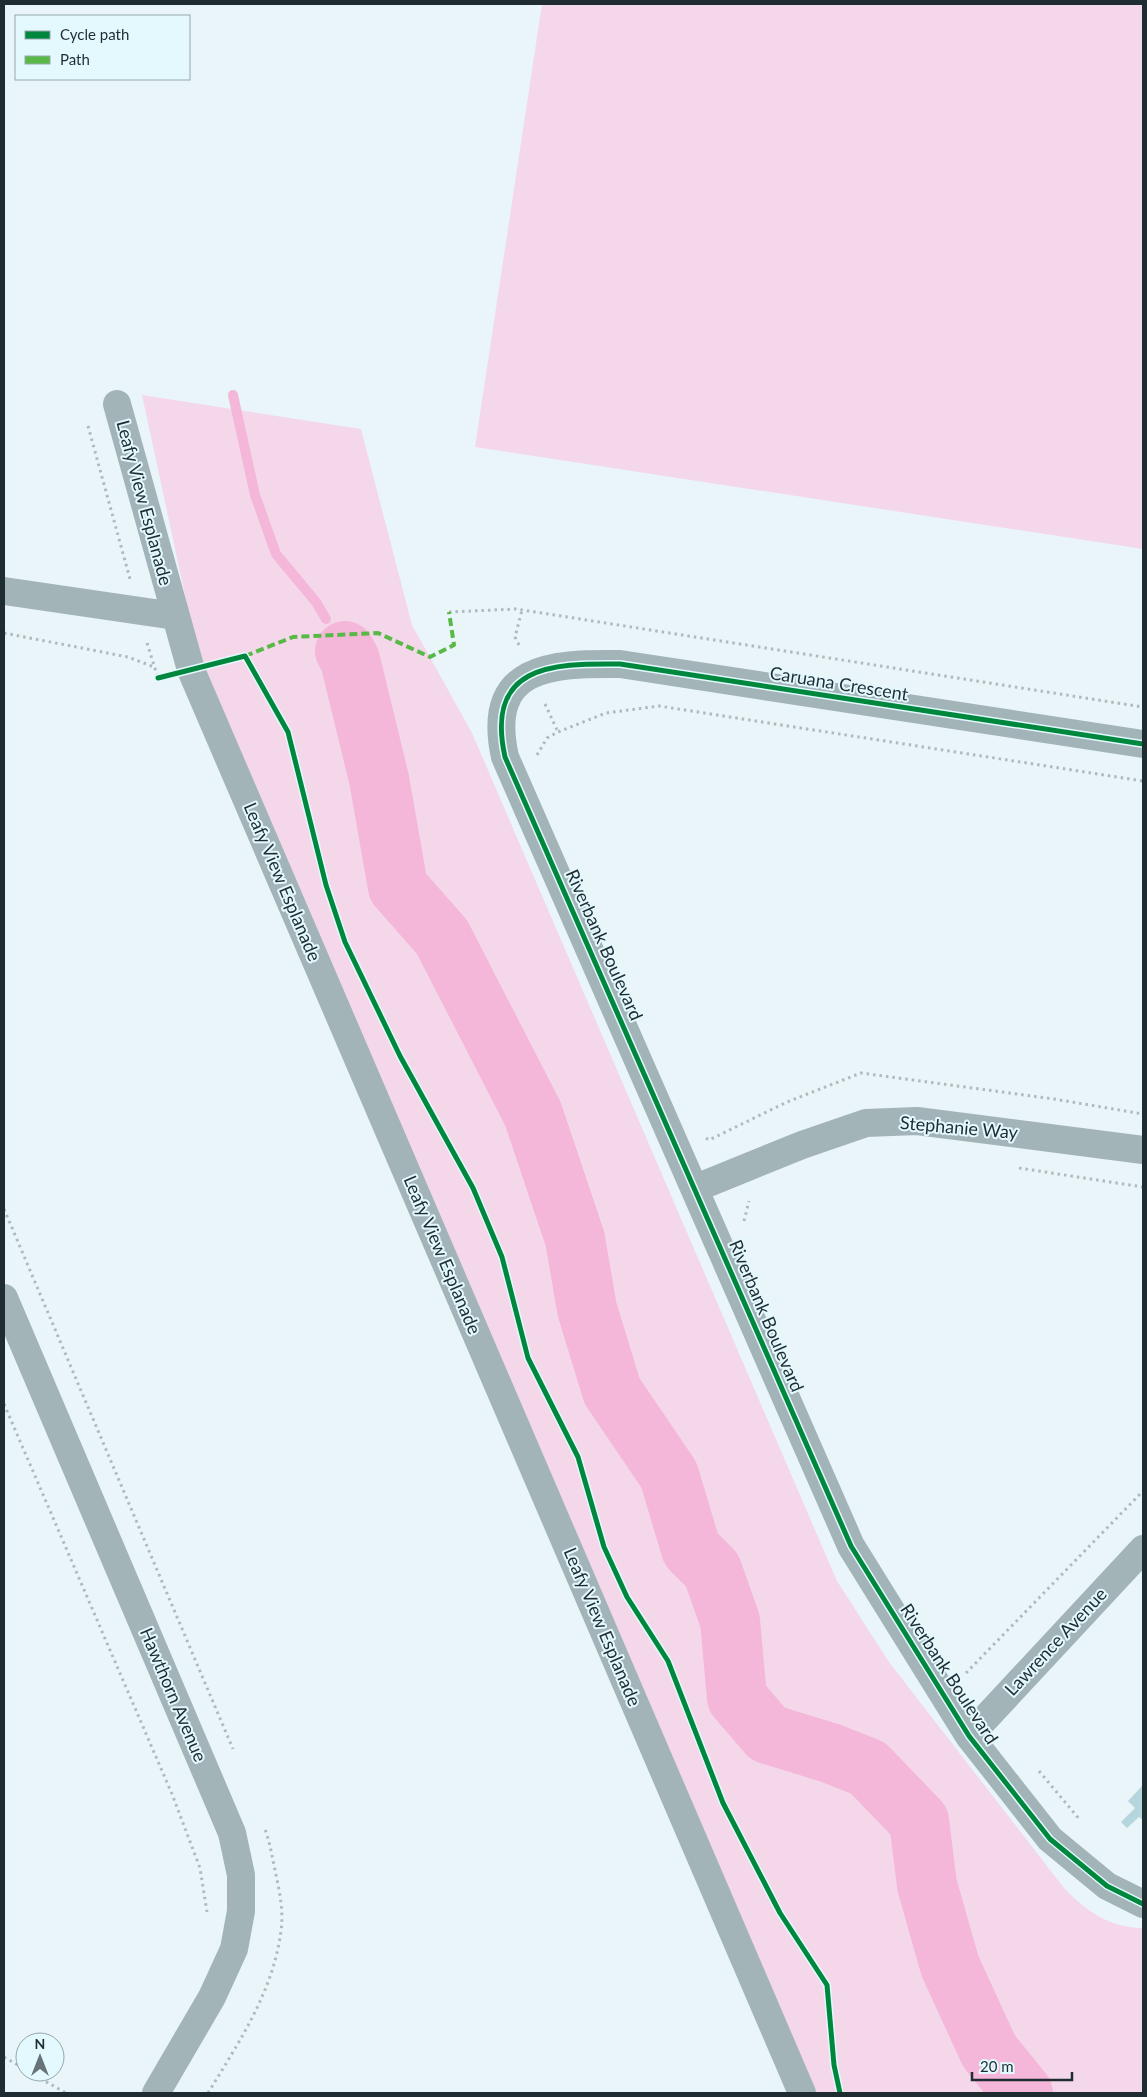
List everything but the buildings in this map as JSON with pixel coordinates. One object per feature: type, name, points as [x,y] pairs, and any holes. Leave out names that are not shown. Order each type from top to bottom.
[{"type":"street","name":"Leafy View Esplanade","points":[[117,404],[191,670],[802,2093]]},
{"type":"street","points":[[4,591],[175,616]]},
{"type":"street","name":"Caruana Crescent","points":[[532,673],[553,666],[570,664],[620,664],[1143,744]]},
{"type":"street","name":"Riverbank Boulevard","points":[[532,673],[518,683],[505,703],[500,719],[505,757],[696,1188],[851,1546],[969,1736],[1050,1839],[1107,1886],[1143,1904]]},
{"type":"street","name":"Stephanie Way","points":[[696,1188],[802,1145],[866,1124],[917,1121],[1143,1150]]},
{"type":"street","name":"Hawthorn Avenue","points":[[4,1298],[232,1833],[242,1875],[242,1911],[234,1949],[212,1997],[156,2093]]},
{"type":"street","name":"Lawrence Avenue","points":[[969,1736],[1143,1549]]},
{"type":"path","points":[[449,612],[516,609],[1143,707]]},
{"type":"path","points":[[4,633],[128,657],[154,667]]},
{"type":"path","points":[[158,678],[191,670]]},
{"type":"path","points":[[534,762],[547,738],[558,732],[606,713],[659,706],[1143,781]]},
{"type":"path","points":[[701,1136],[709,1140],[787,1102],[861,1073],[1054,1099],[1143,1114]]},
{"type":"path","points":[[1016,1168],[1143,1187]]},
{"type":"path","points":[[744,1224],[747,1202],[756,1198]]},
{"type":"path","points":[[4,1404],[172,1794],[200,1868],[207,1913]]},
{"type":"path","points":[[962,1672],[968,1673],[1143,1491]]},
{"type":"path","points":[[1034,1765],[1083,1825]]},
{"type":"path","points":[[4,2057],[15,2063]]},
{"type":"path","points":[[47,2082],[66,2093]]},
{"type":"shaded area","points":[[542,4],[1143,4],[1143,549],[475,447]]},
{"type":"shaded area","points":[[142,395],[361,429],[412,625],[472,733],[837,1581],[889,1662],[1064,1888],[1099,1917],[1120,1925],[1143,1928],[1143,2093],[811,2093],[197,651]]},
{"type":"waterway","points":[[233,395],[255,495],[276,554],[316,602],[326,619]]},
{"type":"waterway","points":[[345,651],[350,660],[379,779],[398,887],[442,937],[533,1114],[575,1239],[587,1309],[612,1391],[669,1475],[691,1549],[712,1570],[730,1621],[737,1698],[768,1734],[830,1753],[868,1768],[919,1821],[927,1885],[950,1966],[989,2051],[1023,2093]]},
{"type":"marked path","points":[[245,656],[293,637],[378,633],[430,657],[454,645],[449,612]]},
{"type":"cycle path","points":[[158,678],[245,656],[288,732],[326,885],[345,942],[400,1056],[473,1188],[502,1257],[528,1358],[578,1457],[604,1547],[627,1597],[668,1661],[723,1803],[780,1913],[827,1985],[834,2065],[840,2093]]},
{"type":"cycle path","points":[[1143,744],[620,664],[570,665],[548,669],[529,676],[514,687],[505,704],[501,727],[505,757],[851,1546],[969,1736],[1050,1839],[1107,1886],[1143,1904]]}]
